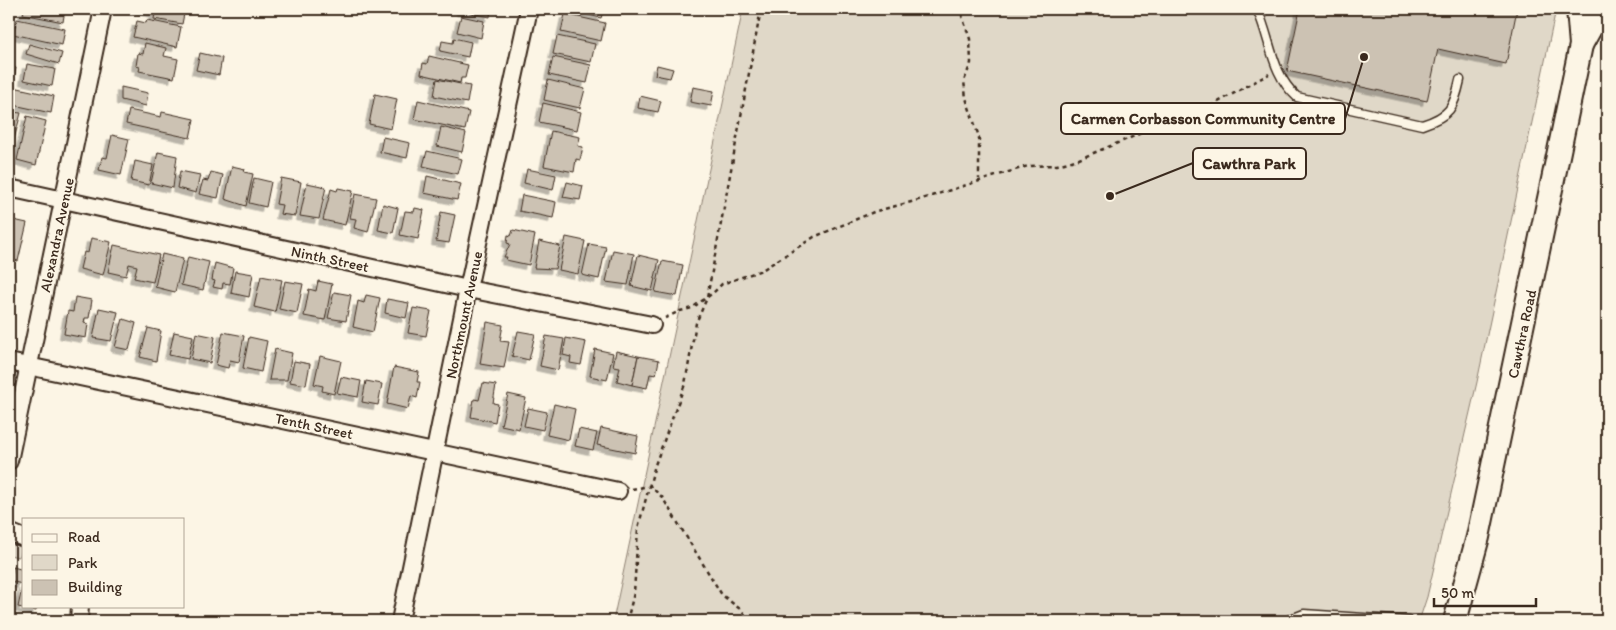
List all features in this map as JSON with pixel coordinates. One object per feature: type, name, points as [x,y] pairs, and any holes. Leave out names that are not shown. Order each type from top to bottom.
[{"type":"main road","name":"Cawthra Road","points":[[1456,621],[1478,537],[1581,45],[1578,9]]},
{"type":"main road","name":"Cawthra Road","points":[[1581,45],[1601,9]]},
{"type":"street","name":"Alexandra Avenue","points":[[9,461],[103,9]]},
{"type":"street","name":"Northmount Avenue","points":[[400,621],[468,289],[529,9]]},
{"type":"street","name":"Ninth Street","points":[[9,188],[468,289],[652,325]]},
{"type":"street","name":"Tenth Street","points":[[9,362],[618,491]]},
{"type":"street","points":[[9,532],[22,537]]},
{"type":"street","points":[[80,608],[80,621]]},
{"type":"lane","points":[[1257,9],[1277,69],[1288,89],[1297,97],[1422,125],[1447,114],[1456,102],[1460,80]]},
{"type":"lane","points":[[1286,621],[1304,614],[1408,621]]},
{"type":"path","points":[[627,621],[634,593],[638,528],[655,465],[685,384],[696,323],[707,298],[761,9]]},
{"type":"path","points":[[969,9],[962,16],[970,39],[970,63],[964,81],[966,98],[979,137],[979,180]]},
{"type":"path","points":[[652,325],[680,311],[692,308],[707,298],[722,284],[762,270],[814,237],[876,210],[915,201],[1028,166],[1057,164],[1079,159],[1137,135],[1177,114],[1209,107],[1277,69]]},
{"type":"path","points":[[618,491],[650,486]]},
{"type":"path","points":[[650,486],[662,497],[722,595],[740,609],[751,621]]},
{"type":"green space","points":[[743,9],[1556,9],[1477,382],[1427,597],[1419,621],[613,621]]},
{"type":"green space","points":[[9,544],[22,547],[19,557],[9,555]]},
{"type":"building","points":[[24,9],[65,9],[63,22],[23,14]]},
{"type":"building","points":[[140,9],[185,9],[182,24],[154,19],[155,13]]},
{"type":"building","points":[[461,9],[491,9],[490,17],[461,11]]},
{"type":"building","points":[[563,9],[604,9],[601,18]]},
{"type":"building","points":[[1300,9],[1517,9],[1506,64],[1438,49],[1427,101],[1287,71]]},
{"type":"building","points":[[565,14],[605,23],[601,41],[561,32]]},
{"type":"building","points":[[461,16],[484,21],[481,38],[457,32]]},
{"type":"building","points":[[17,19],[65,29],[62,45],[13,34]]},
{"type":"building","points":[[147,20],[181,27],[177,47],[133,37],[137,21],[146,23]]},
{"type":"building","points":[[557,36],[595,44],[591,62],[553,54]]},
{"type":"building","points":[[454,38],[471,42],[468,57],[440,51],[442,41],[453,43]]},
{"type":"building","points":[[145,43],[166,48],[164,56],[178,59],[174,78],[139,71],[140,67],[136,66],[138,53],[143,54]]},
{"type":"building","points":[[29,44],[62,53],[59,64],[26,54]]},
{"type":"building","points":[[200,53],[222,58],[219,75],[196,70]]},
{"type":"building","points":[[429,56],[468,65],[465,78],[461,78],[460,83],[421,74],[423,63],[427,64]]},
{"type":"building","points":[[553,57],[591,65],[587,83],[549,75]]},
{"type":"building","points":[[27,64],[55,69],[52,86],[24,80]]},
{"type":"building","points":[[657,65],[673,69],[670,78],[655,75]]},
{"type":"building","points":[[9,66],[16,68],[13,82],[9,81]]},
{"type":"building","points":[[437,79],[470,86],[467,103],[434,96]]},
{"type":"building","points":[[548,80],[585,89],[580,108],[544,100]]},
{"type":"building","points":[[9,86],[54,96],[51,113],[9,104]]},
{"type":"building","points":[[121,87],[148,93],[146,106],[121,100]]},
{"type":"building","points":[[693,87],[714,91],[711,106],[690,102]]},
{"type":"building","points":[[375,94],[397,99],[391,129],[369,124]]},
{"type":"building","points":[[640,96],[661,101],[658,112],[638,108]]},
{"type":"building","points":[[418,100],[469,112],[465,130],[414,119]]},
{"type":"building","points":[[543,103],[581,112],[577,130],[539,122]]},
{"type":"building","points":[[129,110],[161,117],[162,112],[194,119],[190,138],[126,124]]},
{"type":"building","points":[[13,112],[21,113],[9,158],[9,130]]},
{"type":"building","points":[[27,116],[46,121],[36,165],[17,160]]},
{"type":"building","points":[[441,127],[466,133],[462,152],[437,146]]},
{"type":"building","points":[[551,131],[580,137],[578,146],[583,147],[580,160],[576,159],[574,172],[544,166]]},
{"type":"building","points":[[112,135],[129,139],[121,175],[99,170],[102,157],[107,158]]},
{"type":"building","points":[[383,137],[410,143],[407,158],[380,152]]},
{"type":"building","points":[[427,151],[462,159],[458,174],[423,166]]},
{"type":"building","points":[[158,152],[177,156],[173,188],[151,183]]},
{"type":"building","points":[[135,161],[153,165],[149,185],[131,181]]},
{"type":"building","points":[[232,166],[245,169],[244,172],[253,174],[246,206],[225,199]]},
{"type":"building","points":[[527,169],[556,175],[553,190],[524,183]]},
{"type":"building","points":[[180,171],[200,175],[196,193],[177,188]]},
{"type":"building","points":[[211,172],[223,175],[218,198],[199,194],[203,180],[208,181]]},
{"type":"building","points":[[427,176],[461,184],[457,200],[424,193]]},
{"type":"building","points":[[254,178],[271,182],[266,207],[249,203]]},
{"type":"building","points":[[281,178],[301,182],[295,216],[280,214],[282,205],[276,204]]},
{"type":"building","points":[[567,182],[583,186],[580,200],[563,197]]},
{"type":"building","points":[[307,183],[326,187],[319,219],[300,216]]},
{"type":"building","points":[[338,188],[353,191],[345,225],[323,220],[331,189],[337,191]]},
{"type":"building","points":[[355,194],[376,198],[368,232],[354,228],[356,219],[350,218]]},
{"type":"building","points":[[522,195],[556,202],[553,218],[519,211]]},
{"type":"building","points":[[383,204],[398,208],[393,233],[378,230]]},
{"type":"building","points":[[415,208],[424,210],[418,239],[400,235],[405,211],[414,212]]},
{"type":"building","points":[[441,212],[455,215],[449,243],[436,241]]},
{"type":"building","points":[[9,219],[27,223],[18,261],[9,259]]},
{"type":"building","points":[[513,230],[535,235],[529,265],[506,260],[507,257],[504,257],[510,244],[507,243],[508,235],[511,236]]},
{"type":"building","points":[[566,237],[585,241],[578,274],[559,270]]},
{"type":"building","points":[[91,238],[111,242],[103,275],[80,269],[84,252],[88,253]]},
{"type":"building","points":[[539,241],[560,246],[555,269],[534,268]]},
{"type":"building","points":[[589,244],[606,247],[599,279],[582,275]]},
{"type":"building","points":[[114,245],[159,255],[153,282],[134,278],[137,266],[129,264],[126,276],[108,272]]},
{"type":"building","points":[[613,250],[634,254],[628,285],[606,282]]},
{"type":"building","points":[[162,254],[183,259],[175,292],[155,287]]},
{"type":"building","points":[[638,255],[659,260],[652,291],[631,286]]},
{"type":"building","points":[[188,257],[209,262],[203,290],[181,285]]},
{"type":"building","points":[[662,261],[683,265],[677,296],[655,292]]},
{"type":"building","points":[[215,263],[233,268],[230,284],[223,283],[222,289],[213,287],[215,281],[212,280]]},
{"type":"building","points":[[235,271],[253,274],[249,297],[231,293]]},
{"type":"building","points":[[261,276],[282,280],[275,312],[254,307]]},
{"type":"building","points":[[285,281],[303,284],[297,313],[279,309]]},
{"type":"building","points":[[318,281],[332,284],[325,320],[304,316],[309,289],[316,291]]},
{"type":"building","points":[[334,292],[351,295],[346,321],[328,318]]},
{"type":"building","points":[[366,295],[380,298],[373,332],[353,327],[358,301],[364,303]]},
{"type":"building","points":[[75,297],[92,300],[89,318],[85,318],[84,323],[88,324],[86,338],[64,334],[68,311],[73,312]]},
{"type":"building","points":[[387,299],[409,303],[406,318],[385,313]]},
{"type":"building","points":[[99,308],[118,312],[111,341],[93,338]]},
{"type":"building","points":[[413,308],[431,311],[426,336],[408,333]]},
{"type":"building","points":[[123,319],[136,323],[129,350],[115,347]]},
{"type":"building","points":[[487,322],[503,325],[500,341],[509,342],[504,368],[480,364]]},
{"type":"building","points":[[148,328],[161,331],[156,361],[140,357]]},
{"type":"building","points":[[518,331],[535,334],[529,360],[512,356]]},
{"type":"building","points":[[174,332],[193,336],[188,359],[169,355]]},
{"type":"building","points":[[223,332],[244,336],[239,362],[230,360],[228,368],[216,365]]},
{"type":"building","points":[[196,333],[215,337],[210,363],[191,359]]},
{"type":"building","points":[[546,336],[564,339],[558,370],[540,366]]},
{"type":"building","points":[[249,337],[267,341],[261,372],[243,368]]},
{"type":"building","points":[[566,338],[586,342],[581,365],[570,363],[571,357],[563,355]]},
{"type":"building","points":[[275,349],[292,353],[287,380],[269,380]]},
{"type":"building","points":[[595,349],[613,353],[607,380],[590,376]]},
{"type":"building","points":[[616,351],[638,356],[632,385],[617,381],[620,367],[613,366]]},
{"type":"building","points":[[320,356],[341,361],[334,394],[322,391],[323,386],[314,384]]},
{"type":"building","points":[[638,356],[659,360],[656,375],[650,374],[647,388],[632,385]]},
{"type":"building","points":[[294,361],[310,364],[306,385],[290,382]]},
{"type":"building","points":[[394,367],[419,372],[417,382],[420,382],[417,398],[411,396],[408,409],[387,404]]},
{"type":"building","points":[[341,377],[361,381],[358,397],[337,393]]},
{"type":"building","points":[[366,381],[382,384],[378,405],[362,402]]},
{"type":"building","points":[[483,383],[496,385],[493,403],[498,404],[495,422],[471,417],[474,399],[479,400]]},
{"type":"building","points":[[508,394],[526,398],[519,429],[501,425]]},
{"type":"building","points":[[554,404],[575,409],[569,440],[547,435]]},
{"type":"building","points":[[528,408],[547,412],[543,430],[524,426]]},
{"type":"building","points":[[601,428],[638,436],[635,453],[597,445]]},
{"type":"building","points":[[579,429],[597,433],[593,450],[575,446]]},
{"type":"building","points":[[13,567],[22,569],[22,584],[10,581]]},
{"type":"building","points":[[22,589],[22,608],[18,607]]},
{"type":"building","points":[[22,608],[37,608],[36,611]]},
{"type":"place","name":"Carmen Corbasson Community Centre","points":[[1364,57]]},
{"type":"place","name":"Cawthra Park","points":[[1110,196]]}]
